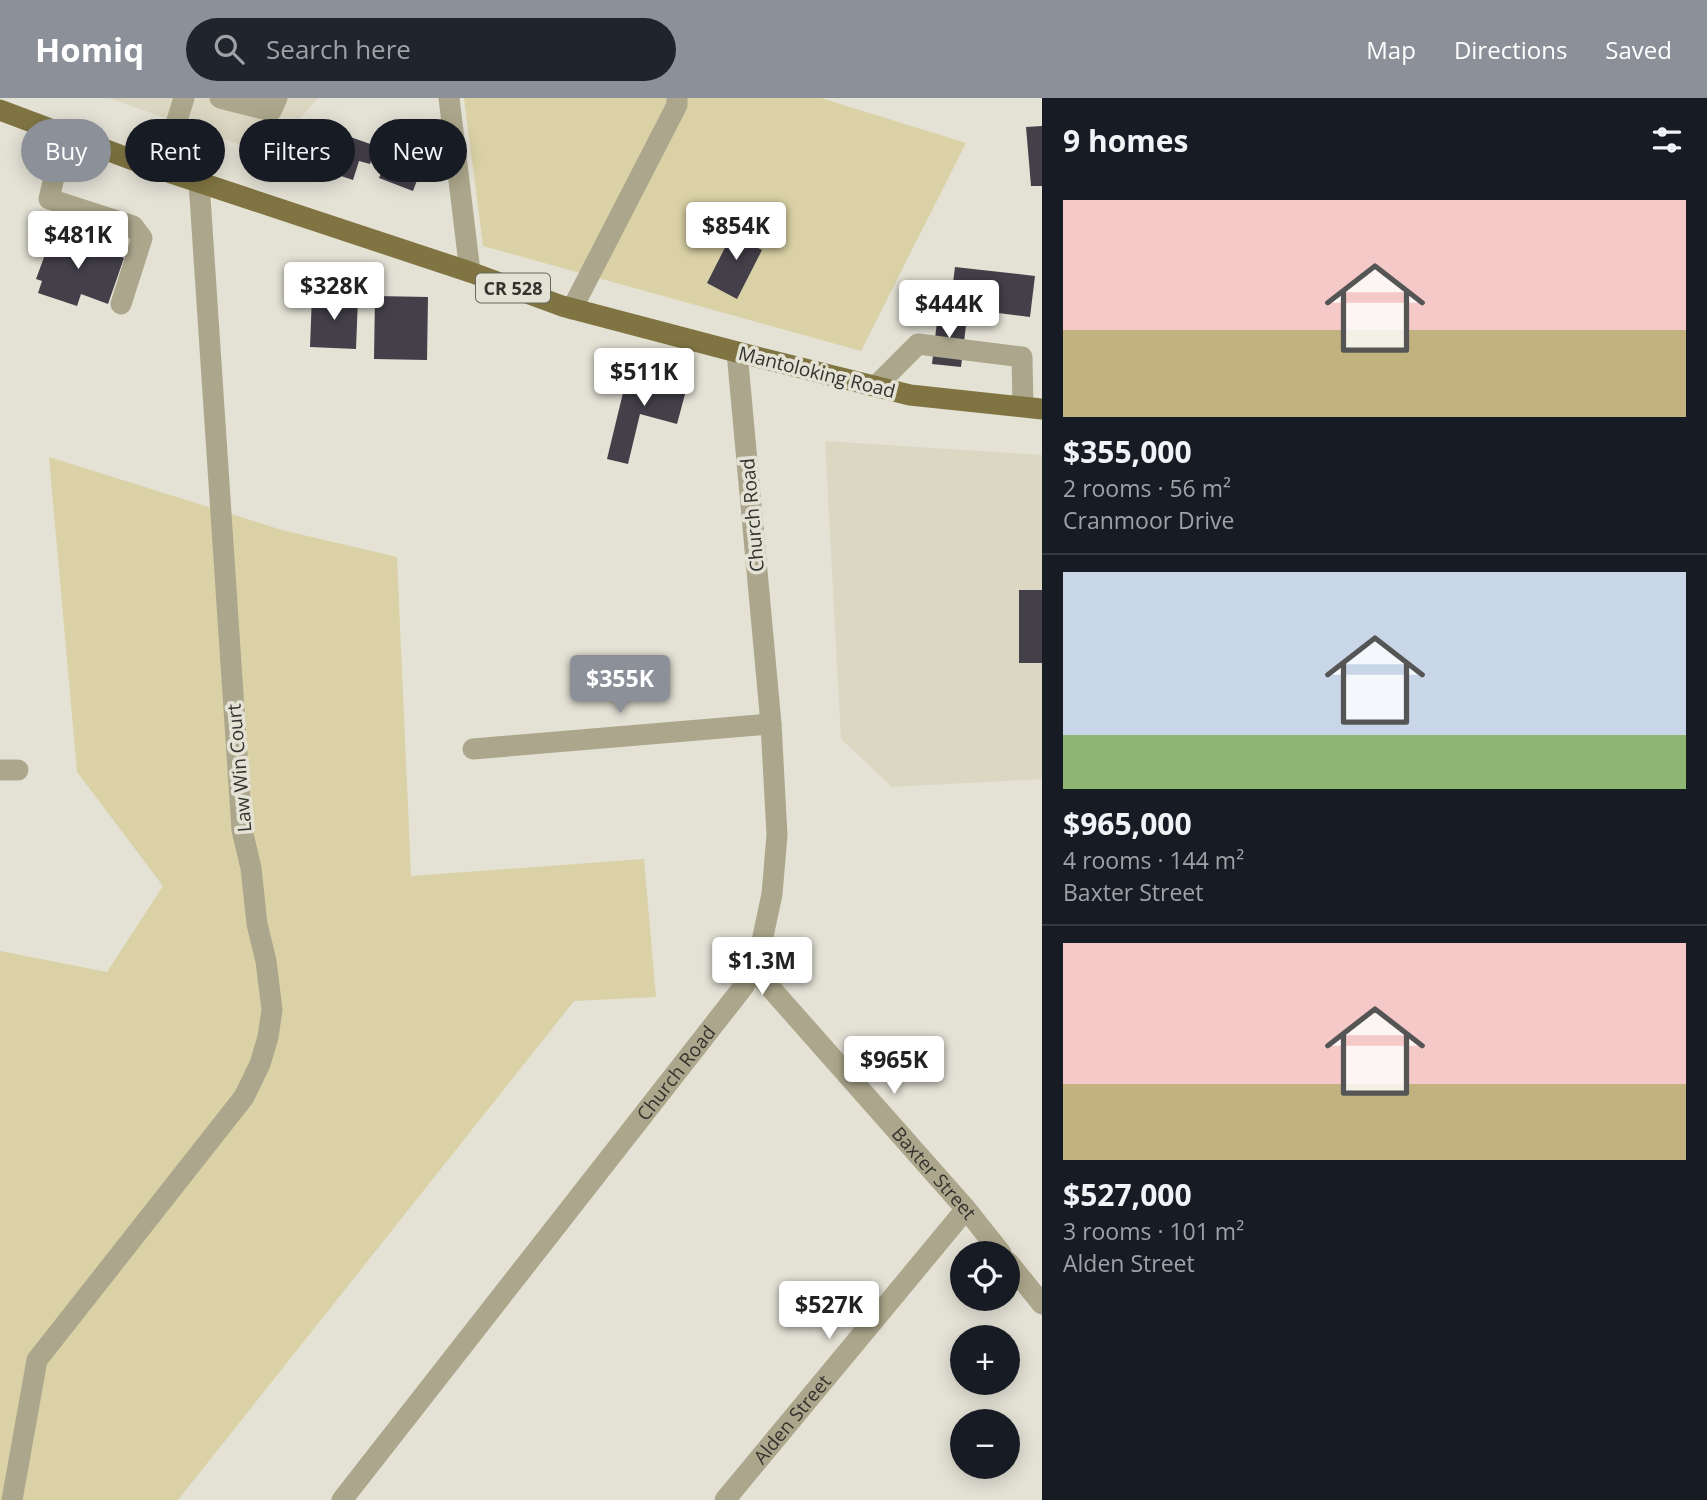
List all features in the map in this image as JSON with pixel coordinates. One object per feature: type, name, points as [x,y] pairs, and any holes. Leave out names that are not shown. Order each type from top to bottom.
[{"type":"main road","name":"Mantoloking Road","points":[[0,110],[24,119]]},
{"type":"main road","name":"Mantoloking Road","points":[[199,182],[470,272],[572,309],[910,395],[1032,407]]},
{"type":"street","points":[[177,119],[184,98]]},
{"type":"street","points":[[220,98],[271,111],[277,98]]},
{"type":"street","points":[[449,98],[470,272]]},
{"type":"street","points":[[572,309],[677,105],[677,98]]},
{"type":"street","points":[[54,182],[50,199],[133,226],[142,238],[121,304]]},
{"type":"street","name":"Law Win Court","points":[[12,1500],[37,1360],[244,1097],[260,1064],[272,1010],[266,961],[257,924],[251,868],[242,830],[199,182]]},
{"type":"street","points":[[876,386],[918,344],[1032,357],[1032,407]]},
{"type":"street","name":"Church Road","points":[[342,1500],[744,986],[761,946],[773,882],[777,835],[771,724],[737,352]]},
{"type":"street","points":[[473,749],[771,724]]},
{"type":"street","name":"Baxter Street","points":[[752,967],[991,1241]]},
{"type":"street","name":"Alden Street","points":[[725,1500],[966,1209]]},
{"type":"street","points":[[1020,1277],[1042,1304]]},
{"type":"shaded area","points":[[109,98],[318,98],[300,119],[239,119],[239,144],[225,139],[225,119],[168,119]]},
{"type":"shaded area","points":[[464,98],[821,98],[966,143],[861,351],[483,246]]},
{"type":"shaded area","points":[[825,441],[1042,455],[1042,779],[892,787],[841,739]]},
{"type":"shaded area","points":[[49,457],[282,530],[397,557],[411,876],[644,859],[656,997],[574,1001],[178,1500],[0,1500],[0,951],[107,972],[163,886],[77,772]]},
{"type":"building","points":[[1042,126],[1042,186],[1031,186],[1026,127]]},
{"type":"building","points":[[355,139],[369,144],[369,164],[359,161],[355,174]]},
{"type":"building","points":[[389,182],[416,182],[413,191]]},
{"type":"building","points":[[737,224],[760,235],[754,246],[762,250],[737,299],[707,283]]},
{"type":"building","points":[[53,233],[124,258],[108,304],[81,294],[77,306],[38,293],[42,281],[36,279]]},
{"type":"building","points":[[955,267],[1035,276],[1030,317],[950,307]]},
{"type":"building","points":[[312,295],[358,297],[356,349],[310,347]]},
{"type":"building","points":[[375,296],[428,297],[427,360],[374,359]]},
{"type":"building","points":[[938,313],[967,317],[961,367],[932,364]]},
{"type":"building","points":[[629,368],[688,383],[677,424],[640,414],[628,464],[607,459]]},
{"type":"building","points":[[1019,590],[1042,590],[1042,663],[1019,663]]}]
